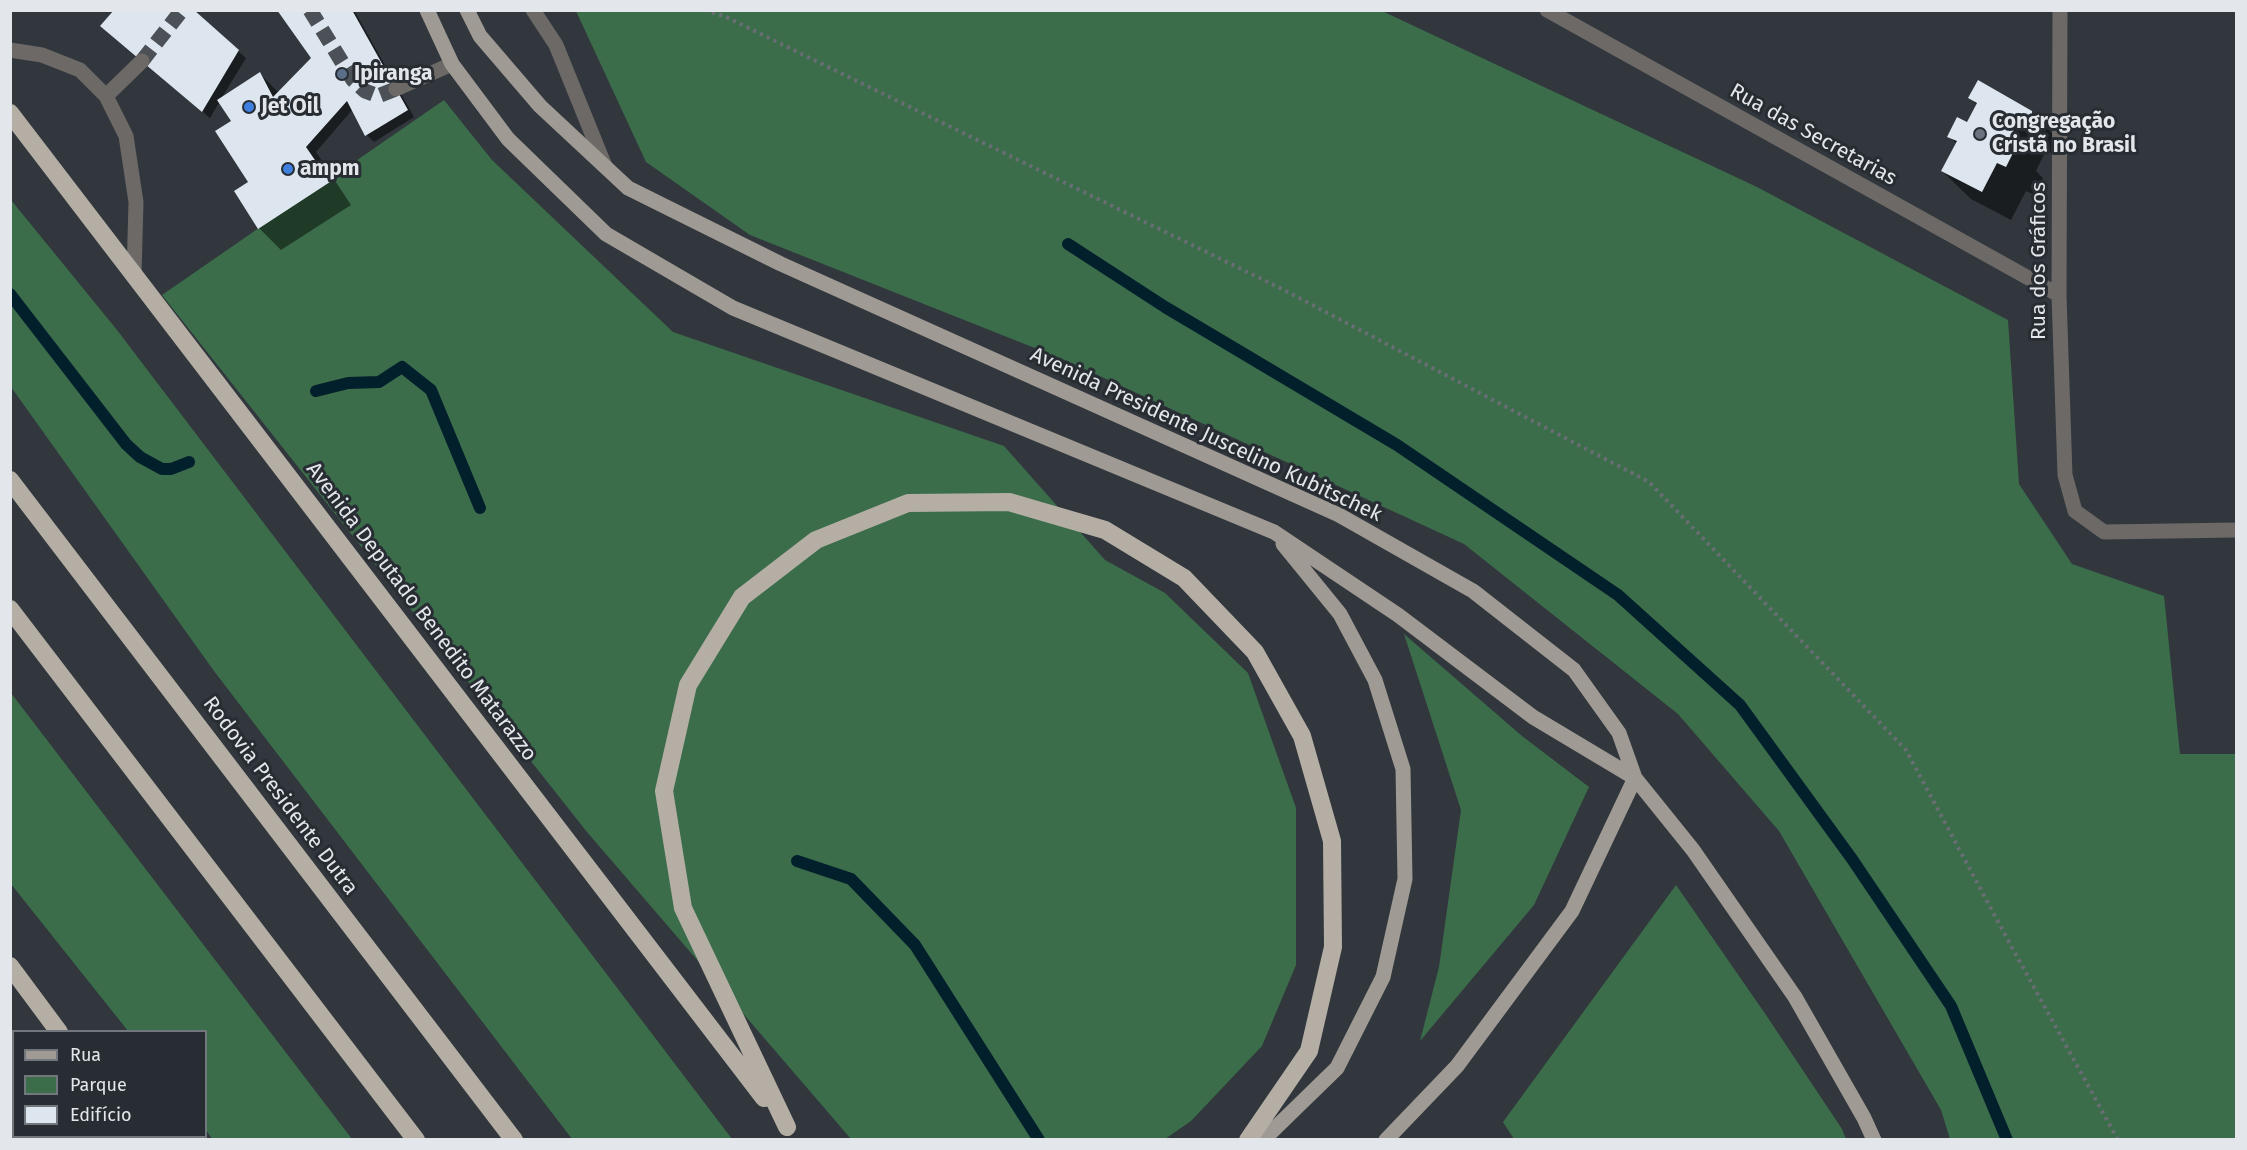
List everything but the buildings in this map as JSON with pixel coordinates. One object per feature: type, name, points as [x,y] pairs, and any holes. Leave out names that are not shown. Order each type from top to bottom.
[{"type":"highway","name":"Avenida Deputado Benedito Matarazzo","points":[[10,113],[791,1133]]},
{"type":"highway","name":"Rodovia Presidente Dutra","points":[[10,480],[514,1140]]},
{"type":"highway","points":[[791,1133],[683,908],[664,791],[688,686],[742,597],[816,540],[908,503],[1009,502],[1106,531],[1184,578],[1255,652],[1302,736],[1332,841],[1333,947],[1309,1051],[1248,1140]]},
{"type":"highway","points":[[10,609],[416,1140]]},
{"type":"highway","points":[[10,966],[57,1030]]},
{"type":"main road","points":[[427,10],[452,64],[508,139],[606,234],[733,308],[1274,532],[1398,615],[1533,717],[1635,778],[1693,849],[1795,997],[1864,1118],[1874,1140]]},
{"type":"main road","name":"Avenida Presidente Juscelino Kubitschek","points":[[467,10],[480,36],[540,106],[628,188],[751,249],[1340,515],[1473,591],[1574,670],[1593,693],[1619,733],[1635,778]]},
{"type":"main road","points":[[1263,1140],[1337,1068],[1383,978],[1405,879],[1403,769],[1375,680],[1340,614],[1274,532]]},
{"type":"main road","points":[[1386,1140],[1457,1066],[1572,911],[1635,778]]},
{"type":"street","points":[[533,10],[556,45],[605,166]]},
{"type":"street","name":"Rua das Secretarias","points":[[1547,10],[2059,295]]},
{"type":"street","name":"Rua dos Gráficos","points":[[2060,10],[2059,295],[2065,475],[2075,511],[2104,532],[2236,530]]},
{"type":"street","points":[[10,50],[42,55],[80,70],[106,96],[126,136],[136,202],[134,275]]},
{"type":"street","points":[[106,96],[142,61]]},
{"type":"street","points":[[396,89],[452,64]]},
{"type":"path","points":[[705,10],[726,17],[1282,289],[1649,482],[1906,750],[2118,1140]]},
{"type":"green space","points":[[576,11],[1382,11],[1757,187],[2008,320],[2019,484],[2072,564],[2164,596],[2180,754],[2236,754],[2236,1139],[1950,1139],[1941,1110],[1779,831],[1678,714],[1464,544],[1065,360],[750,235],[646,162]]},
{"type":"green space","points":[[444,100],[492,160],[673,332],[1004,446],[1105,560],[1165,593],[1248,673],[1296,808],[1296,965],[1262,1046],[1191,1121],[1165,1139],[851,1139],[587,832],[162,295]]},
{"type":"green space","points":[[11,200],[117,330],[732,1139],[572,1139],[214,671],[11,387]]},
{"type":"green space","points":[[1404,634],[1522,736],[1589,787],[1534,905],[1420,1041],[1439,967],[1461,810]]},
{"type":"green space","points":[[10,693],[352,1139],[212,1139],[207,1132],[207,1030],[127,1030],[11,884]]},
{"type":"green space","points":[[1676,885],[1766,1015],[1842,1129],[1846,1139],[1514,1139],[1503,1122]]},
{"type":"green space","points":[[10,1106],[12,1107],[12,1138],[52,1139],[11,1139]]},
{"type":"waterway","points":[[1068,244],[1165,307],[1397,445],[1618,595],[1740,705],[1852,859],[1951,1006],[2007,1140]]},
{"type":"waterway","points":[[10,294],[126,444],[140,457],[162,469],[171,469],[189,462]]},
{"type":"waterway","points":[[316,391],[348,383],[379,382],[402,367],[431,390],[480,508]]},
{"type":"waterway","points":[[797,861],[851,879],[915,945],[1039,1140]]},
{"type":"tunnel","points":[[142,61],[182,10]]},
{"type":"tunnel","points":[[310,10],[353,80],[365,91],[378,96],[396,89]]},
{"type":"place","name":"Ipiranga","points":[[342,74]]},
{"type":"place","name":"Jet Oil","points":[[249,107]]},
{"type":"place","name":"Congregação Cristã no Brasil","points":[[1980,134]]},
{"type":"place","name":"ampm","points":[[288,169]]}]
